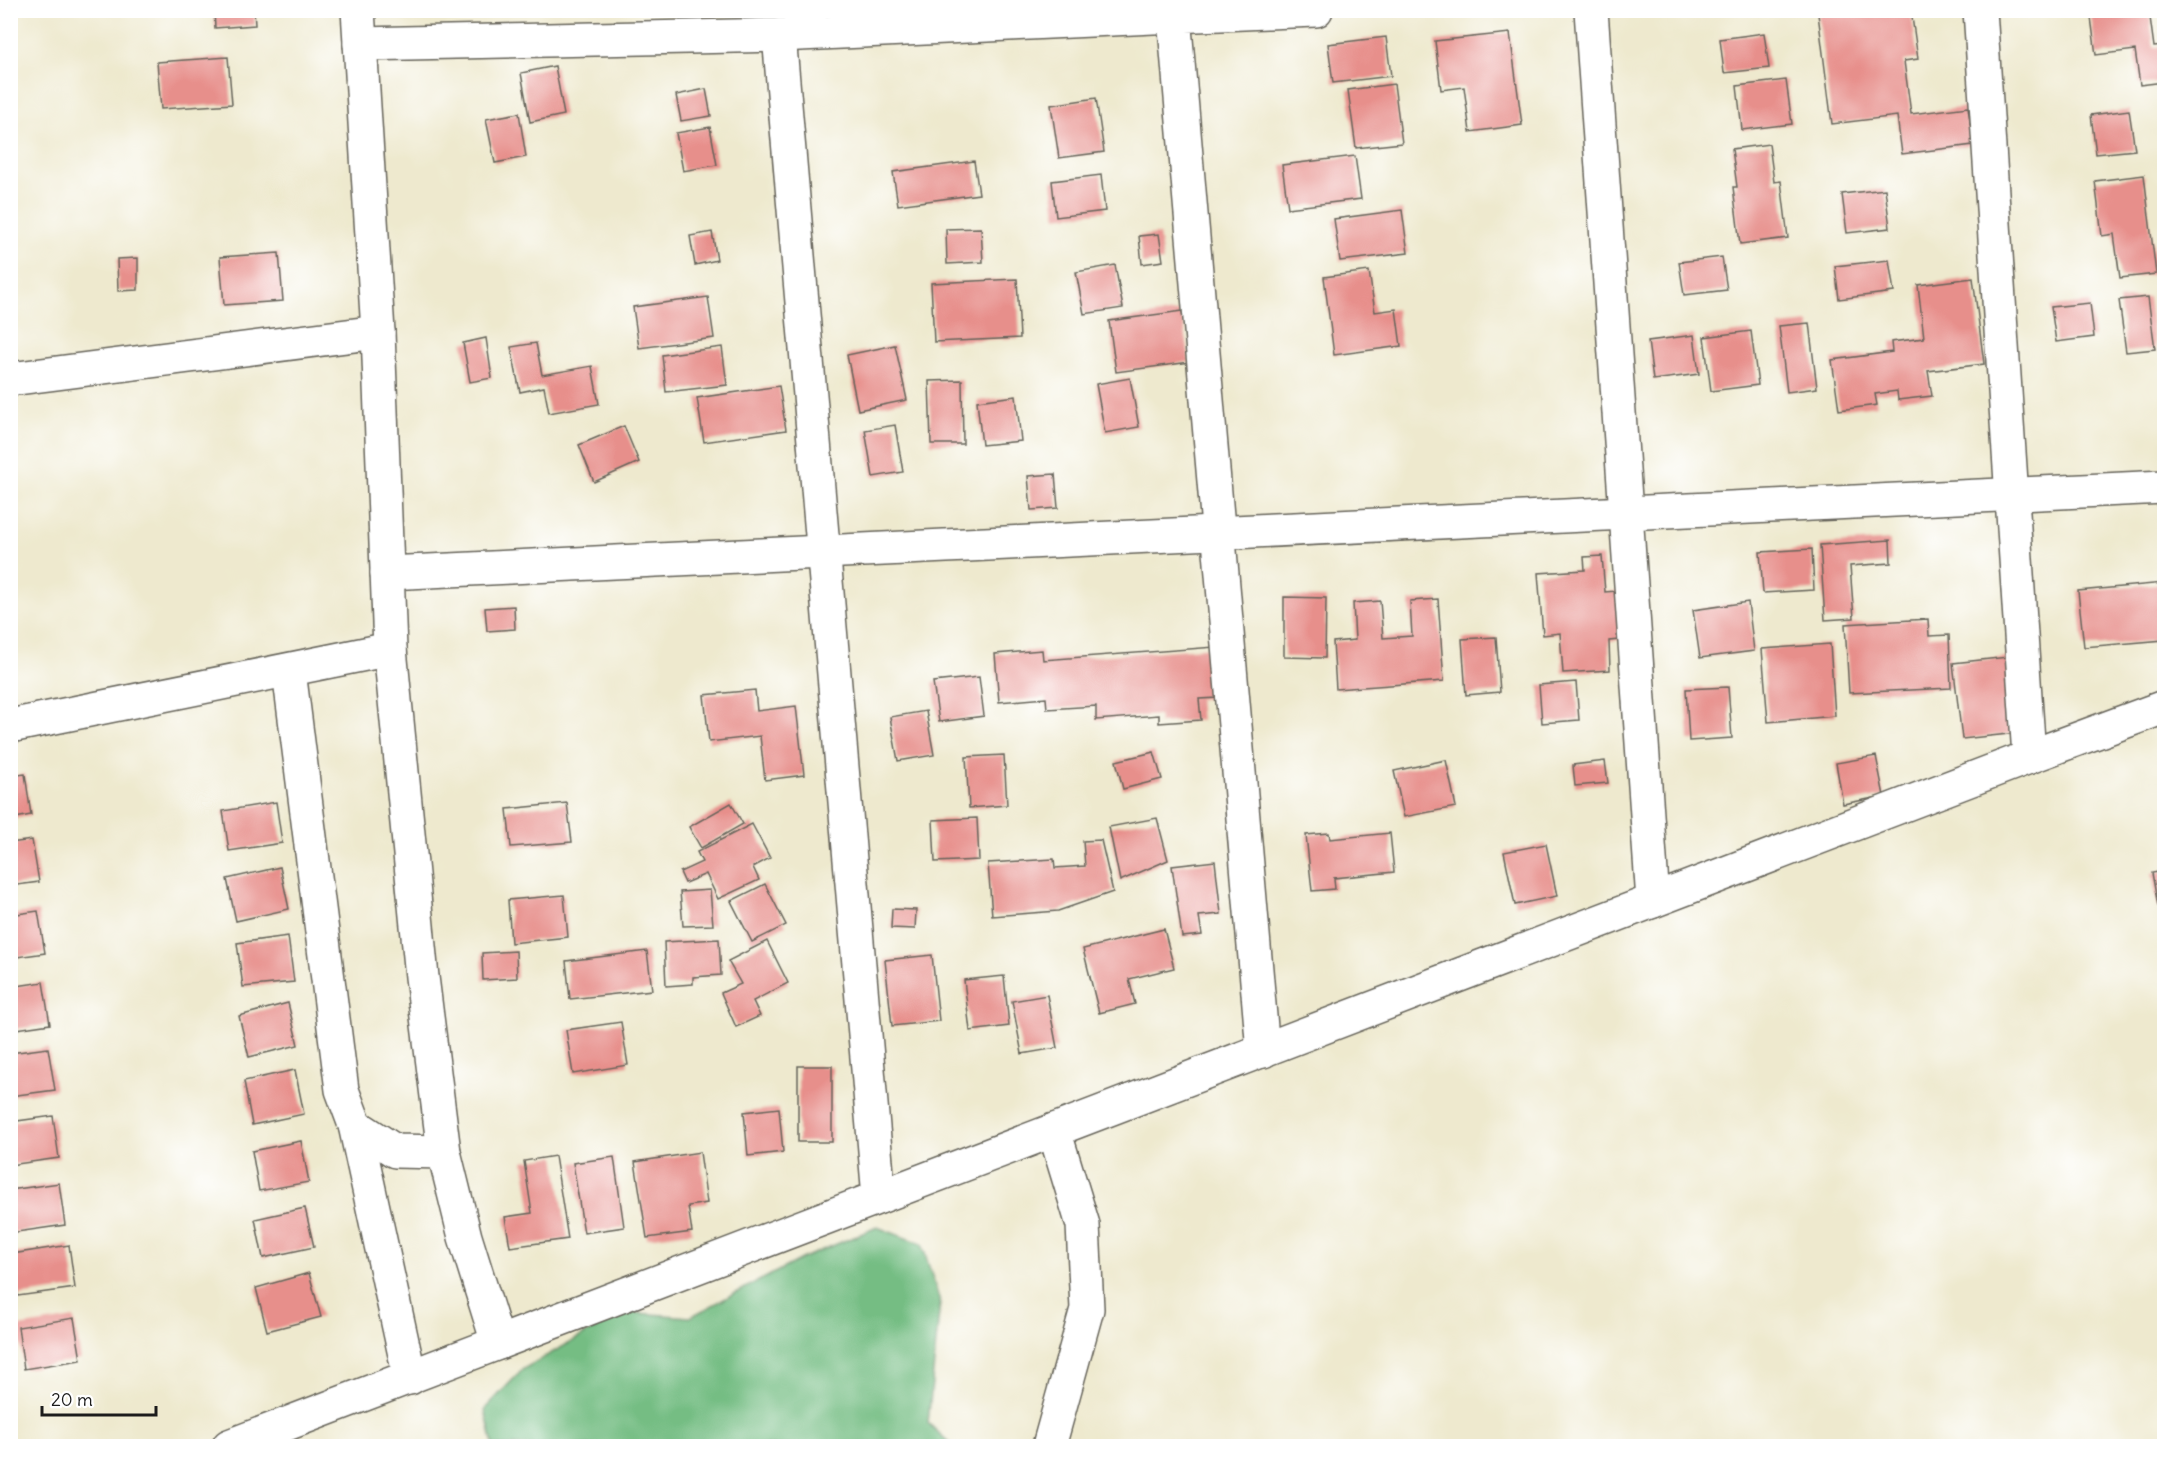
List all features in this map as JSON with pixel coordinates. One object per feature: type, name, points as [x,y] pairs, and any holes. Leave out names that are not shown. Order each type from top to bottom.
[{"type":"street","points":[[358,10],[378,332],[390,649],[422,977],[444,1152],[465,1237],[498,1343]]},
{"type":"street","points":[[360,44],[779,34],[1316,10]]},
{"type":"street","points":[[1591,10],[1653,901]]},
{"type":"street","points":[[1980,10],[2029,757]]},
{"type":"street","points":[[1174,16],[1263,1051]]},
{"type":"street","points":[[779,34],[879,1197]]},
{"type":"street","points":[[10,379],[378,332]]},
{"type":"street","points":[[387,573],[2164,487]]},
{"type":"street","points":[[10,726],[390,649]]},
{"type":"street","points":[[289,671],[342,1090],[355,1125],[410,1377]]},
{"type":"street","points":[[229,1446],[2164,707]]},
{"type":"street","points":[[355,1125],[395,1151],[444,1152]]},
{"type":"street","points":[[1049,1446],[1087,1309],[1083,1226],[1054,1130]]},
{"type":"green space","points":[[877,1227],[922,1244],[940,1302],[928,1423],[953,1446],[493,1446],[485,1409],[523,1369],[624,1312],[690,1317],[801,1259]]},
{"type":"building","points":[[214,10],[254,10],[255,25],[215,28]]},
{"type":"building","points":[[1845,10],[1911,10],[1918,59],[1904,61],[1911,114],[1968,107],[1973,145],[1902,154],[1897,116],[1832,124],[1818,14]]},
{"type":"building","points":[[2090,10],[2149,10],[2154,47],[2164,46],[2164,82],[2140,85],[2135,50],[2096,55]]},
{"type":"building","points":[[1510,33],[1522,125],[1470,132],[1464,87],[1441,90],[1435,41]]},
{"type":"building","points":[[1764,33],[1769,68],[1724,73],[1720,39]]},
{"type":"building","points":[[1386,37],[1391,76],[1333,83],[1328,44]]},
{"type":"building","points":[[228,57],[232,104],[161,109],[157,62]]},
{"type":"building","points":[[555,66],[564,115],[530,122],[521,73]]},
{"type":"building","points":[[1786,80],[1792,124],[1742,130],[1737,86]]},
{"type":"building","points":[[1394,84],[1402,143],[1356,148],[1348,90]]},
{"type":"building","points":[[706,89],[711,116],[681,121],[676,95]]},
{"type":"building","points":[[1096,98],[1104,152],[1059,158],[1051,105]]},
{"type":"building","points":[[2129,110],[2135,150],[2096,154],[2091,115]]},
{"type":"building","points":[[519,113],[526,157],[495,163],[486,119]]},
{"type":"building","points":[[710,127],[717,165],[683,171],[676,133]]},
{"type":"building","points":[[1769,144],[1774,182],[1781,181],[1788,238],[1740,244],[1733,187],[1737,187],[1732,149]]},
{"type":"building","points":[[1355,156],[1361,199],[1288,208],[1282,165]]},
{"type":"building","points":[[974,161],[979,194],[898,205],[893,172]]},
{"type":"building","points":[[1101,175],[1105,211],[1056,217],[1052,181]]},
{"type":"building","points":[[2144,175],[2156,274],[2120,278],[2114,234],[2102,236],[2095,181]]},
{"type":"building","points":[[1885,189],[1890,228],[1847,233],[1842,194]]},
{"type":"building","points":[[1402,210],[1408,253],[1340,261],[1334,219]]},
{"type":"building","points":[[981,228],[983,262],[947,264],[946,229]]},
{"type":"building","points":[[712,232],[717,260],[695,265],[690,236]]},
{"type":"building","points":[[1159,234],[1163,261],[1142,264],[1139,236]]},
{"type":"building","points":[[279,253],[283,301],[224,305],[220,257]]},
{"type":"building","points":[[1722,257],[1727,290],[1684,295],[1679,262]]},
{"type":"building","points":[[138,258],[138,290],[118,291],[117,259]]},
{"type":"building","points":[[1889,260],[1894,292],[1839,299],[1835,266]]},
{"type":"building","points":[[1115,265],[1123,308],[1084,314],[1076,272]]},
{"type":"building","points":[[1369,271],[1375,312],[1396,309],[1401,346],[1334,355],[1324,277]]},
{"type":"building","points":[[1973,278],[1984,364],[1928,371],[1932,396],[1898,400],[1897,391],[1875,394],[1877,405],[1839,410],[1832,360],[1892,352],[1891,342],[1924,338],[1918,285]]},
{"type":"building","points":[[1017,279],[1020,338],[934,342],[931,283]]},
{"type":"building","points":[[708,297],[714,338],[639,348],[633,307]]},
{"type":"building","points":[[2148,297],[2155,349],[2126,352],[2119,300]]},
{"type":"building","points":[[2090,303],[2094,337],[2056,342],[2051,307]]},
{"type":"building","points":[[1182,311],[1190,362],[1116,372],[1109,321]]},
{"type":"building","points":[[1809,323],[1817,388],[1787,392],[1779,326]]},
{"type":"building","points":[[1751,331],[1758,385],[1711,391],[1704,337]]},
{"type":"building","points":[[1694,335],[1699,374],[1653,380],[1648,341]]},
{"type":"building","points":[[486,338],[492,378],[470,382],[463,343]]},
{"type":"building","points":[[536,343],[542,375],[592,366],[599,404],[549,413],[544,387],[520,392],[511,347]]},
{"type":"building","points":[[895,345],[907,400],[858,410],[847,355]]},
{"type":"building","points":[[722,347],[727,385],[666,392],[662,355]]},
{"type":"building","points":[[1130,378],[1139,427],[1105,433],[1096,384]]},
{"type":"building","points":[[962,380],[963,444],[931,444],[929,381]]},
{"type":"building","points":[[779,386],[786,430],[704,442],[697,398]]},
{"type":"building","points":[[1016,396],[1021,441],[982,445],[977,401]]},
{"type":"building","points":[[895,425],[903,472],[873,477],[865,430]]},
{"type":"building","points":[[624,426],[639,462],[594,482],[579,445]]},
{"type":"building","points":[[1055,474],[1058,508],[1031,510],[1028,476]]},
{"type":"building","points":[[1890,540],[1891,563],[1850,566],[1854,618],[1825,620],[1820,545]]},
{"type":"building","points":[[1812,549],[1814,590],[1763,593],[1760,552]]},
{"type":"building","points":[[1602,556],[1605,592],[1628,590],[1631,639],[1609,641],[1610,670],[1563,673],[1560,633],[1543,635],[1538,573],[1585,570],[1584,557]]},
{"type":"building","points":[[2164,583],[2164,640],[2084,647],[2078,591]]},
{"type":"building","points":[[1284,597],[1326,598],[1325,658],[1284,657]]},
{"type":"building","points":[[1438,599],[1444,681],[1336,689],[1333,642],[1355,640],[1353,603],[1380,601],[1383,638],[1412,636],[1410,601]]},
{"type":"building","points":[[1748,602],[1754,651],[1700,658],[1693,610]]},
{"type":"building","points":[[514,606],[515,629],[487,631],[485,608]]},
{"type":"building","points":[[1928,619],[1929,636],[1949,635],[1951,688],[1849,693],[1845,624]]},
{"type":"building","points":[[1496,637],[1500,692],[1466,695],[1462,639]]},
{"type":"building","points":[[1830,644],[1835,716],[1768,722],[1762,649]]},
{"type":"building","points":[[1215,647],[1219,698],[1199,699],[1201,720],[1159,723],[1159,715],[1096,720],[1096,706],[1047,709],[1046,698],[999,702],[995,654],[1042,650],[1043,660]]},
{"type":"building","points":[[2008,657],[2018,733],[1962,739],[1953,663]]},
{"type":"building","points":[[979,677],[984,716],[939,722],[933,682]]},
{"type":"building","points":[[1576,682],[1579,720],[1542,723],[1539,685]]},
{"type":"building","points":[[1728,687],[1732,738],[1689,741],[1686,689]]},
{"type":"building","points":[[755,690],[757,711],[796,706],[804,775],[765,780],[760,736],[709,742],[704,695]]},
{"type":"building","points":[[926,711],[934,755],[898,761],[890,717]]},
{"type":"building","points":[[1154,752],[1162,779],[1123,789],[1116,761]]},
{"type":"building","points":[[1004,755],[1007,805],[969,808],[966,757]]},
{"type":"building","points":[[1876,756],[1884,796],[1843,804],[1836,763]]},
{"type":"building","points":[[1446,760],[1456,807],[1404,817],[1394,771]]},
{"type":"building","points":[[1605,761],[1608,783],[1575,786],[1573,765]]},
{"type":"building","points":[[25,774],[31,815],[10,819],[10,776]]},
{"type":"building","points":[[276,802],[282,843],[229,851],[223,811]]},
{"type":"building","points":[[567,803],[572,842],[511,847],[507,809]]},
{"type":"building","points":[[731,803],[743,824],[701,848],[689,827]]},
{"type":"building","points":[[977,818],[979,860],[935,862],[933,820]]},
{"type":"building","points":[[1157,818],[1168,860],[1120,881],[1109,827]]},
{"type":"building","points":[[752,824],[770,858],[753,867],[759,880],[718,899],[706,874],[685,883],[680,872],[702,862],[697,852]]},
{"type":"building","points":[[1329,833],[1330,839],[1390,833],[1394,872],[1334,878],[1335,889],[1312,891],[1306,835]]},
{"type":"building","points":[[32,840],[39,882],[10,886],[10,843]]},
{"type":"building","points":[[1101,840],[1113,892],[1058,911],[992,916],[988,863],[1054,859],[1055,868],[1085,866],[1083,841]]},
{"type":"building","points":[[1546,844],[1557,896],[1515,905],[1504,852]]},
{"type":"building","points":[[1215,861],[1221,914],[1199,916],[1202,935],[1182,937],[1172,866]]},
{"type":"building","points":[[280,867],[289,909],[236,921],[227,879]]},
{"type":"building","points":[[2164,871],[2164,905],[2158,906],[2152,873]]},
{"type":"building","points":[[765,884],[786,925],[752,942],[731,901]]},
{"type":"building","points":[[710,890],[713,925],[683,926],[680,892]]},
{"type":"building","points":[[564,895],[568,937],[511,943],[508,900]]},
{"type":"building","points":[[892,909],[916,910],[915,929],[891,928]]},
{"type":"building","points":[[38,911],[45,953],[10,958],[10,915]]},
{"type":"building","points":[[1164,929],[1174,968],[1129,979],[1135,1004],[1099,1013],[1083,949]]},
{"type":"building","points":[[288,936],[294,982],[243,987],[237,943]]},
{"type":"building","points":[[719,939],[721,975],[693,977],[693,984],[666,986],[664,942]]},
{"type":"building","points":[[767,941],[788,983],[753,1001],[760,1016],[736,1027],[721,993],[741,984],[728,961]]},
{"type":"building","points":[[516,951],[517,978],[483,980],[482,953]]},
{"type":"building","points":[[647,951],[652,990],[570,999],[566,961]]},
{"type":"building","points":[[932,955],[939,1021],[892,1026],[885,960]]},
{"type":"building","points":[[1004,976],[1009,1026],[970,1031],[964,980]]},
{"type":"building","points":[[43,982],[50,1024],[10,1030],[10,987]]},
{"type":"building","points":[[1047,995],[1057,1048],[1022,1054],[1012,1001]]},
{"type":"building","points":[[288,1003],[298,1045],[249,1057],[239,1016]]},
{"type":"building","points":[[621,1022],[628,1065],[573,1074],[566,1030]]},
{"type":"building","points":[[48,1048],[55,1090],[10,1096],[10,1053]]},
{"type":"building","points":[[798,1066],[832,1066],[832,1142],[798,1142]]},
{"type":"building","points":[[295,1070],[304,1114],[252,1125],[244,1081]]},
{"type":"building","points":[[779,1108],[783,1152],[748,1156],[744,1112]]},
{"type":"building","points":[[53,1116],[59,1158],[10,1165],[10,1122]]},
{"type":"building","points":[[301,1141],[309,1182],[259,1191],[252,1151]]},
{"type":"building","points":[[700,1152],[707,1203],[688,1206],[692,1232],[647,1238],[635,1162]]},
{"type":"building","points":[[555,1156],[568,1239],[510,1247],[505,1217],[532,1213],[524,1161]]},
{"type":"building","points":[[614,1157],[624,1227],[584,1233],[573,1163]]},
{"type":"building","points":[[59,1183],[65,1225],[10,1233],[10,1190]]},
{"type":"building","points":[[305,1208],[314,1247],[263,1258],[255,1219]]},
{"type":"building","points":[[69,1245],[75,1288],[18,1296],[12,1254]]},
{"type":"building","points":[[309,1273],[321,1317],[267,1331],[256,1288]]},
{"type":"building","points":[[74,1318],[81,1360],[24,1369],[18,1327]]}]
